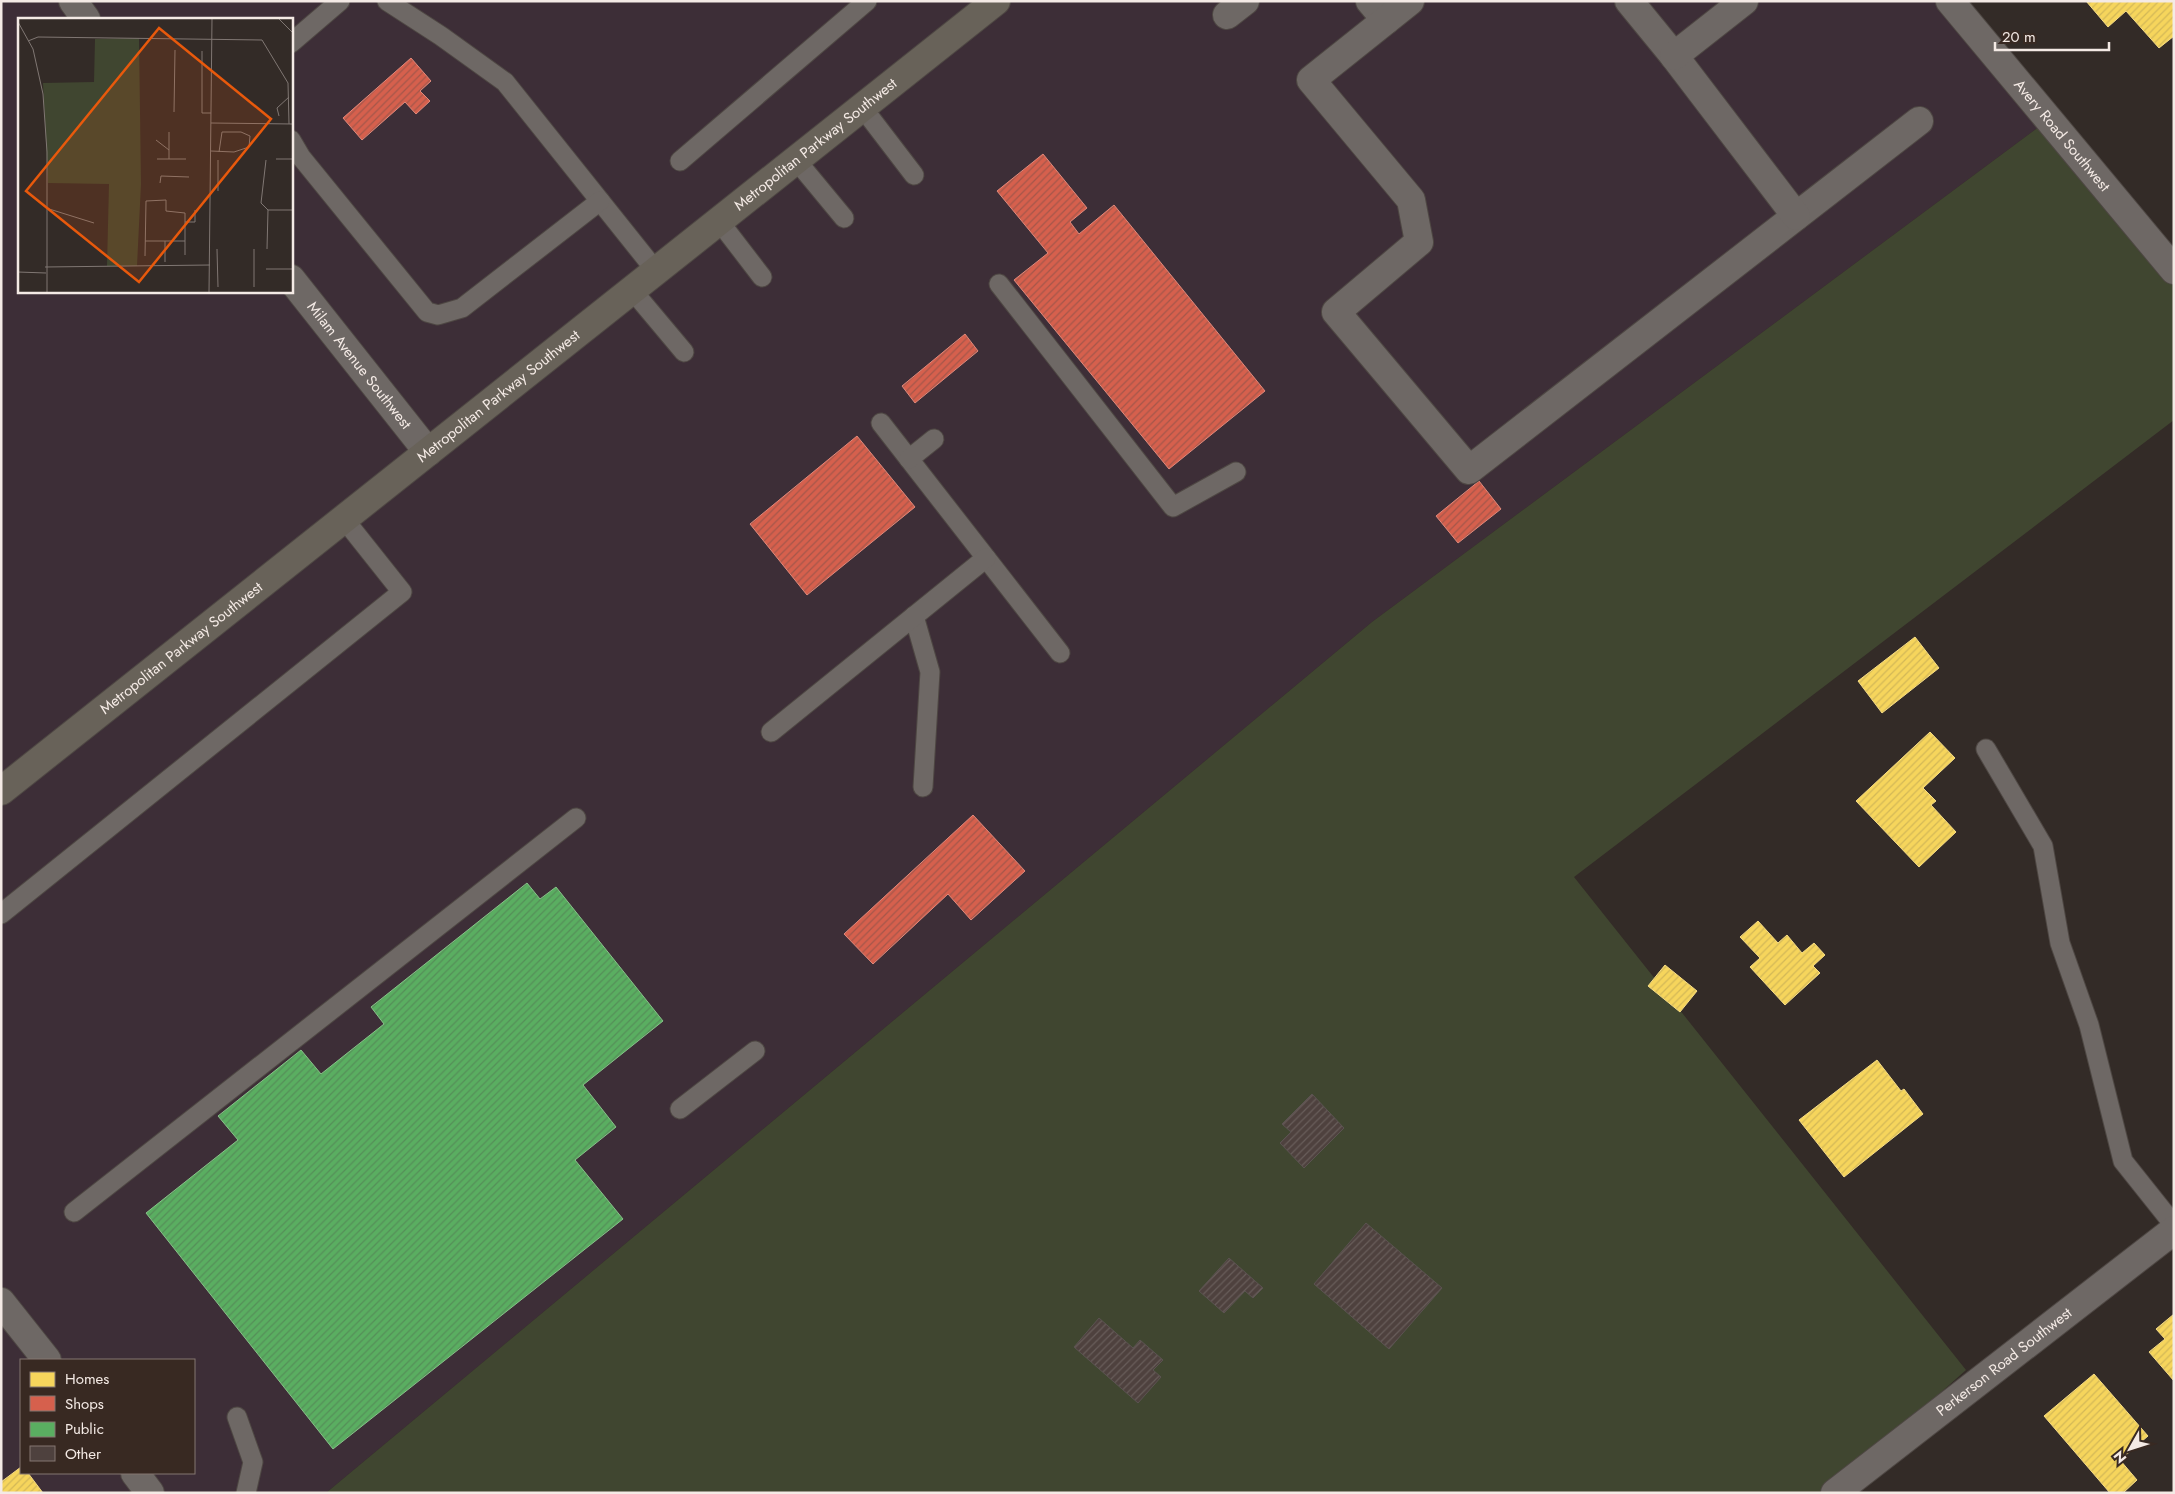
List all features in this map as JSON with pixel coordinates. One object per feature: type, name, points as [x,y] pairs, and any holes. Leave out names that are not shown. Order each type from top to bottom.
[{"type":"main road","name":"Metropolitan Parkway Southwest","points":[[1,791],[996,1]]},
{"type":"street","points":[[73,1],[85,18]]},
{"type":"street","points":[[1410,1],[1378,11],[1311,80],[1411,200],[1419,242],[1336,312],[1469,470],[1919,121]]},
{"type":"street","points":[[1629,1],[1674,56],[1796,216]]},
{"type":"street","points":[[1674,56],[1744,1]]},
{"type":"street","name":"Avery Road Southwest","points":[[1950,1],[2174,270]]},
{"type":"street","name":"Milam Avenue Southwest","points":[[292,280],[428,452]]},
{"type":"street","name":"Perkerson Road Southwest","points":[[1835,1493],[2174,1230]]},
{"type":"street","points":[[1,1302],[46,1359]]},
{"type":"street","points":[[136,1474],[150,1493]]},
{"type":"lane","points":[[292,42],[340,1]]},
{"type":"lane","points":[[387,1],[441,36],[505,82],[656,271]]},
{"type":"lane","points":[[680,161],[868,1]]},
{"type":"lane","points":[[862,107],[914,176]]},
{"type":"lane","points":[[292,142],[301,157],[427,312],[438,315],[462,308],[600,201]]},
{"type":"lane","points":[[796,160],[844,218]]},
{"type":"lane","points":[[719,221],[762,277]]},
{"type":"lane","points":[[999,284],[1173,507],[1236,472]]},
{"type":"lane","points":[[632,290],[684,352]]},
{"type":"lane","points":[[880,423],[1060,653]]},
{"type":"lane","points":[[909,459],[934,439]]},
{"type":"lane","points":[[1,914],[402,592],[344,519]]},
{"type":"lane","points":[[771,732],[986,558]]},
{"type":"lane","points":[[914,616],[930,672],[923,787]]},
{"type":"lane","points":[[1986,749],[2042,846],[2060,943],[2089,1025],[2123,1162],[2174,1225]]},
{"type":"lane","points":[[74,1212],[576,818]]},
{"type":"lane","points":[[680,1109],[755,1051]]},
{"type":"lane","points":[[237,1417],[253,1462],[246,1493]]},
{"type":"shaded area","points":[[1,1],[1958,1],[2051,118],[1372,622],[326,1493],[1,1493]]},
{"type":"green space","points":[[2051,118],[2174,272],[2174,420],[1574,877],[1966,1370],[1828,1493],[326,1493],[1372,622]]},
{"type":"building: Homes","points":[[2086,1],[2174,1],[2174,36],[2159,48],[2126,11],[2108,27]]},
{"type":"building: Homes","points":[[1915,637],[1939,668],[1882,713],[1858,681]]},
{"type":"building: Homes","points":[[1930,732],[1955,758],[1923,788],[1936,801],[1931,805],[1956,832],[1919,867],[1856,801]]},
{"type":"building: Homes","points":[[1758,921],[1778,943],[1787,935],[1802,953],[1814,943],[1825,955],[1813,966],[1820,973],[1785,1005],[1750,967],[1760,958],[1740,937]]},
{"type":"building: Homes","points":[[1665,965],[1697,991],[1680,1012],[1648,986]]},
{"type":"building: Homes","points":[[1877,1060],[1901,1091],[1904,1089],[1923,1114],[1844,1177],[1799,1120]]},
{"type":"building: Homes","points":[[2174,1314],[2174,1381],[2149,1352],[2165,1339],[2156,1329]]},
{"type":"building: Homes","points":[[2094,1374],[2148,1436],[2120,1460],[2137,1480],[2123,1493],[2110,1493],[2044,1416]]},
{"type":"building: Homes","points":[[20,1468],[20,1474],[29,1474],[43,1493],[1,1493],[1,1482]]},
{"type":"building: Shops","points":[[411,58],[431,81],[420,91],[430,101],[416,114],[405,102],[362,140],[343,118]]},
{"type":"building: Shops","points":[[1043,154],[1087,208],[1070,222],[1079,234],[1114,205],[1265,391],[1169,469],[1014,280],[1048,253],[997,191]]},
{"type":"building: Shops","points":[[965,334],[978,351],[915,403],[902,386]]},
{"type":"building: Shops","points":[[857,436],[915,507],[807,595],[750,524]]},
{"type":"building: Shops","points":[[1479,481],[1501,509],[1458,543],[1436,516]]},
{"type":"building: Shops","points":[[973,815],[1025,871],[971,920],[948,894],[873,964],[844,934]]},
{"type":"building: Public","points":[[527,883],[540,899],[556,887],[663,1021],[583,1085],[616,1127],[575,1160],[623,1219],[333,1449],[146,1213],[238,1140],[218,1116],[301,1050],[321,1074],[384,1024],[371,1007]]},
{"type":"building: Other","points":[[1312,1094],[1344,1128],[1304,1168],[1280,1143],[1291,1132],[1282,1124]]},
{"type":"building: Other","points":[[1366,1223],[1442,1288],[1389,1349],[1314,1284]]},
{"type":"building: Other","points":[[1229,1258],[1263,1288],[1253,1298],[1245,1291],[1224,1313],[1199,1291]]},
{"type":"building: Other","points":[[1099,1318],[1133,1348],[1140,1340],[1163,1360],[1153,1370],[1161,1377],[1138,1403],[1074,1347]]}]
